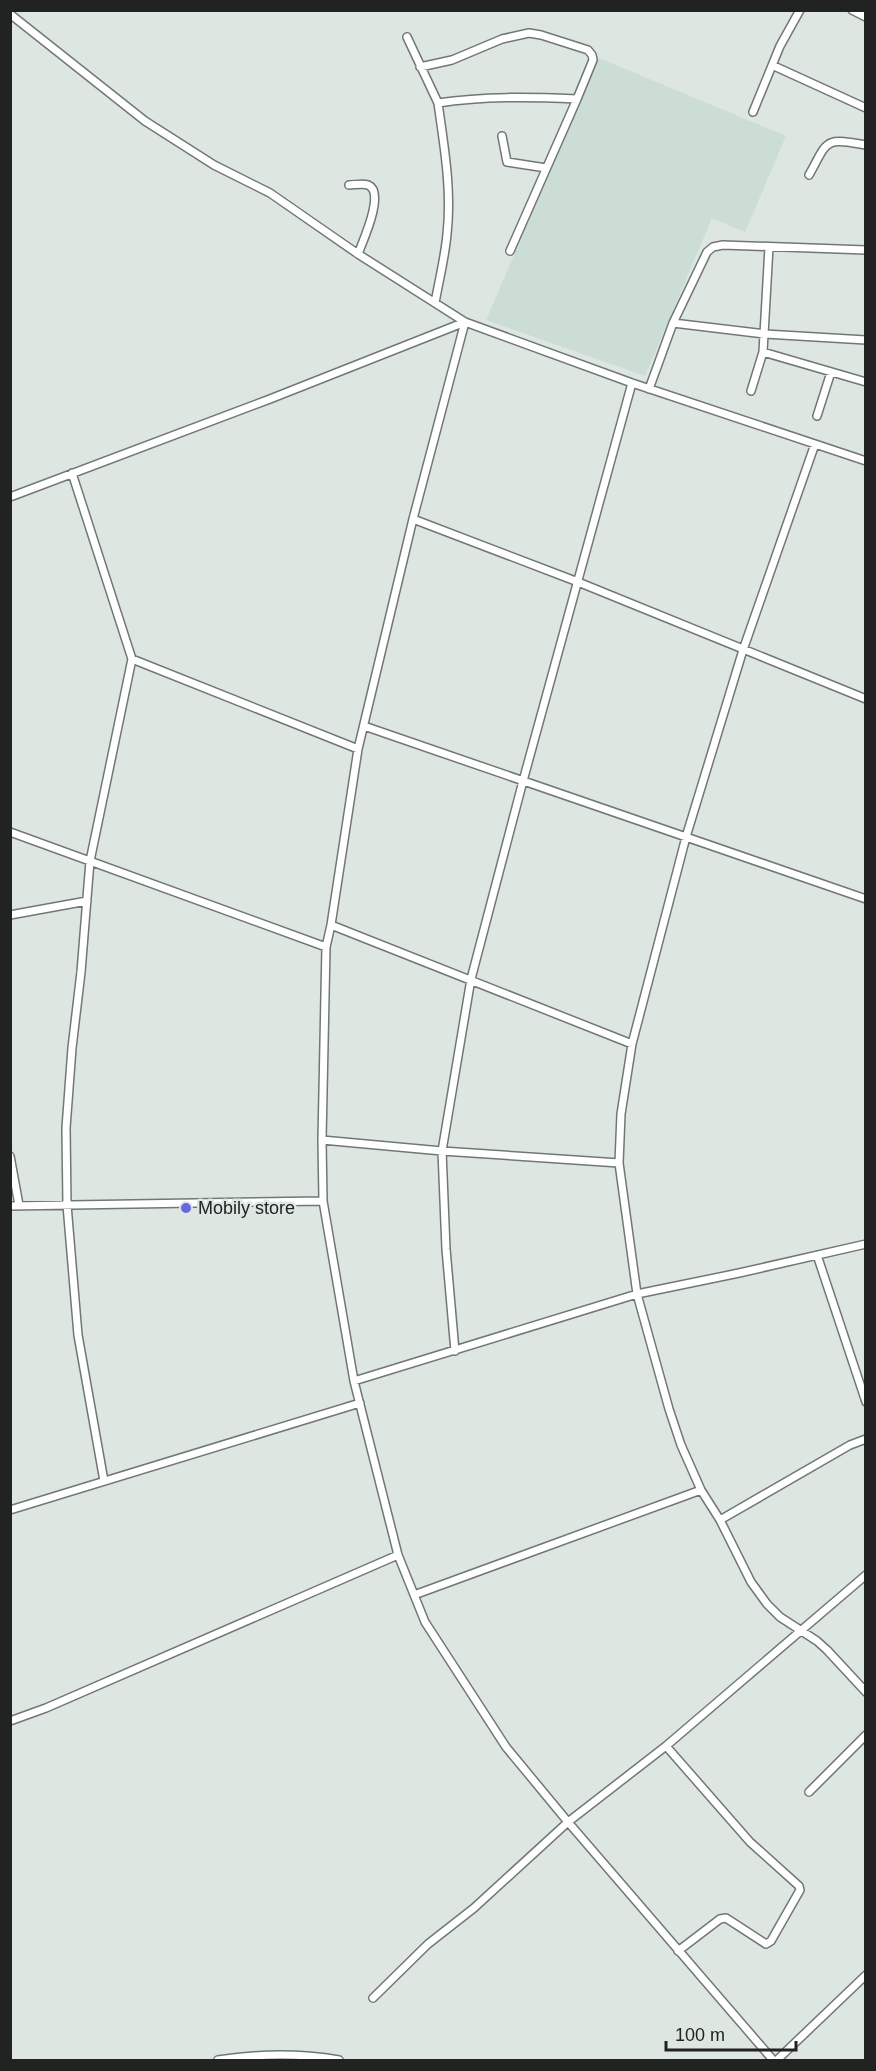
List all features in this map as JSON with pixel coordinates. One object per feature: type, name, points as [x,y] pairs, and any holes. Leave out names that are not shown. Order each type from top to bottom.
[{"type":"street","points":[[753,111],[785,36],[800,10]]},
{"type":"street","points":[[852,10],[866,17]]},
{"type":"street","points":[[10,14],[145,121],[214,165],[270,193],[357,254],[465,322],[649,389],[866,461]]},
{"type":"street","points":[[420,67],[452,60],[502,39],[529,33],[588,50],[592,55],[593,60],[510,251]]},
{"type":"street","points":[[407,37],[438,103],[447,170],[447,233],[435,303]]},
{"type":"street","points":[[774,66],[866,108]]},
{"type":"street","points":[[438,103],[472,98],[506,97],[576,99]]},
{"type":"street","points":[[502,136],[507,162],[511,165],[546,168]]},
{"type":"street","points":[[809,175],[826,145],[831,142],[866,146]]},
{"type":"street","points":[[349,185],[368,185],[372,188],[373,193],[371,222],[357,254]]},
{"type":"street","points":[[649,389],[673,323],[707,252],[713,247],[723,245],[866,250]]},
{"type":"street","points":[[751,391],[763,352],[769,247]]},
{"type":"street","points":[[10,497],[270,399],[465,322]]},
{"type":"street","points":[[465,322],[413,519],[358,749],[332,926],[326,947],[323,1201],[354,1381],[398,1555],[425,1622],[506,1748],[678,1951],[775,2061],[866,1975]]},
{"type":"street","points":[[673,323],[765,334],[866,340]]},
{"type":"street","points":[[763,352],[866,382]]},
{"type":"street","points":[[817,416],[831,372]]},
{"type":"street","points":[[455,1351],[446,1249],[442,1151],[471,980],[632,383]]},
{"type":"street","points":[[815,444],[742,650],[686,837],[632,1044],[621,1114],[619,1163],[637,1294],[669,1409],[701,1490],[720,1520],[751,1582],[767,1604],[780,1617],[827,1650],[866,1692]]},
{"type":"street","points":[[72,473],[132,659],[90,861],[67,1116],[67,1205],[78,1335],[104,1482]]},
{"type":"street","points":[[413,519],[578,582],[866,699]]},
{"type":"street","points":[[132,659],[358,749]]},
{"type":"street","points":[[364,726],[866,899]]},
{"type":"street","points":[[10,832],[326,947]]},
{"type":"street","points":[[10,915],[87,901]]},
{"type":"street","points":[[332,926],[632,1044]]},
{"type":"street","points":[[322,1140],[619,1163]]},
{"type":"street","points":[[10,1156],[19,1205]]},
{"type":"street","points":[[10,1206],[323,1201]]},
{"type":"street","points":[[354,1381],[637,1294],[866,1244]]},
{"type":"street","points":[[818,1255],[866,1402]]},
{"type":"street","points":[[10,1510],[360,1403]]},
{"type":"street","points":[[720,1520],[866,1439]]},
{"type":"street","points":[[414,1595],[701,1490]]},
{"type":"street","points":[[10,1721],[46,1708],[398,1555]]},
{"type":"street","points":[[373,1998],[428,1944],[474,1908],[568,1822],[666,1746],[866,1575]]},
{"type":"street","points":[[809,1792],[866,1735]]},
{"type":"street","points":[[666,1746],[750,1842],[799,1886],[800,1890],[771,1941],[766,1944],[726,1918],[720,1919],[678,1951]]},
{"type":"street","points":[[218,2061],[235,2058],[339,2061]]},
{"type":"shaded area","points":[[599,58],[786,136],[745,232],[712,218],[645,376],[486,320]]},
{"type":"place","name":"Mobily store","points":[[186,1208]]}]
